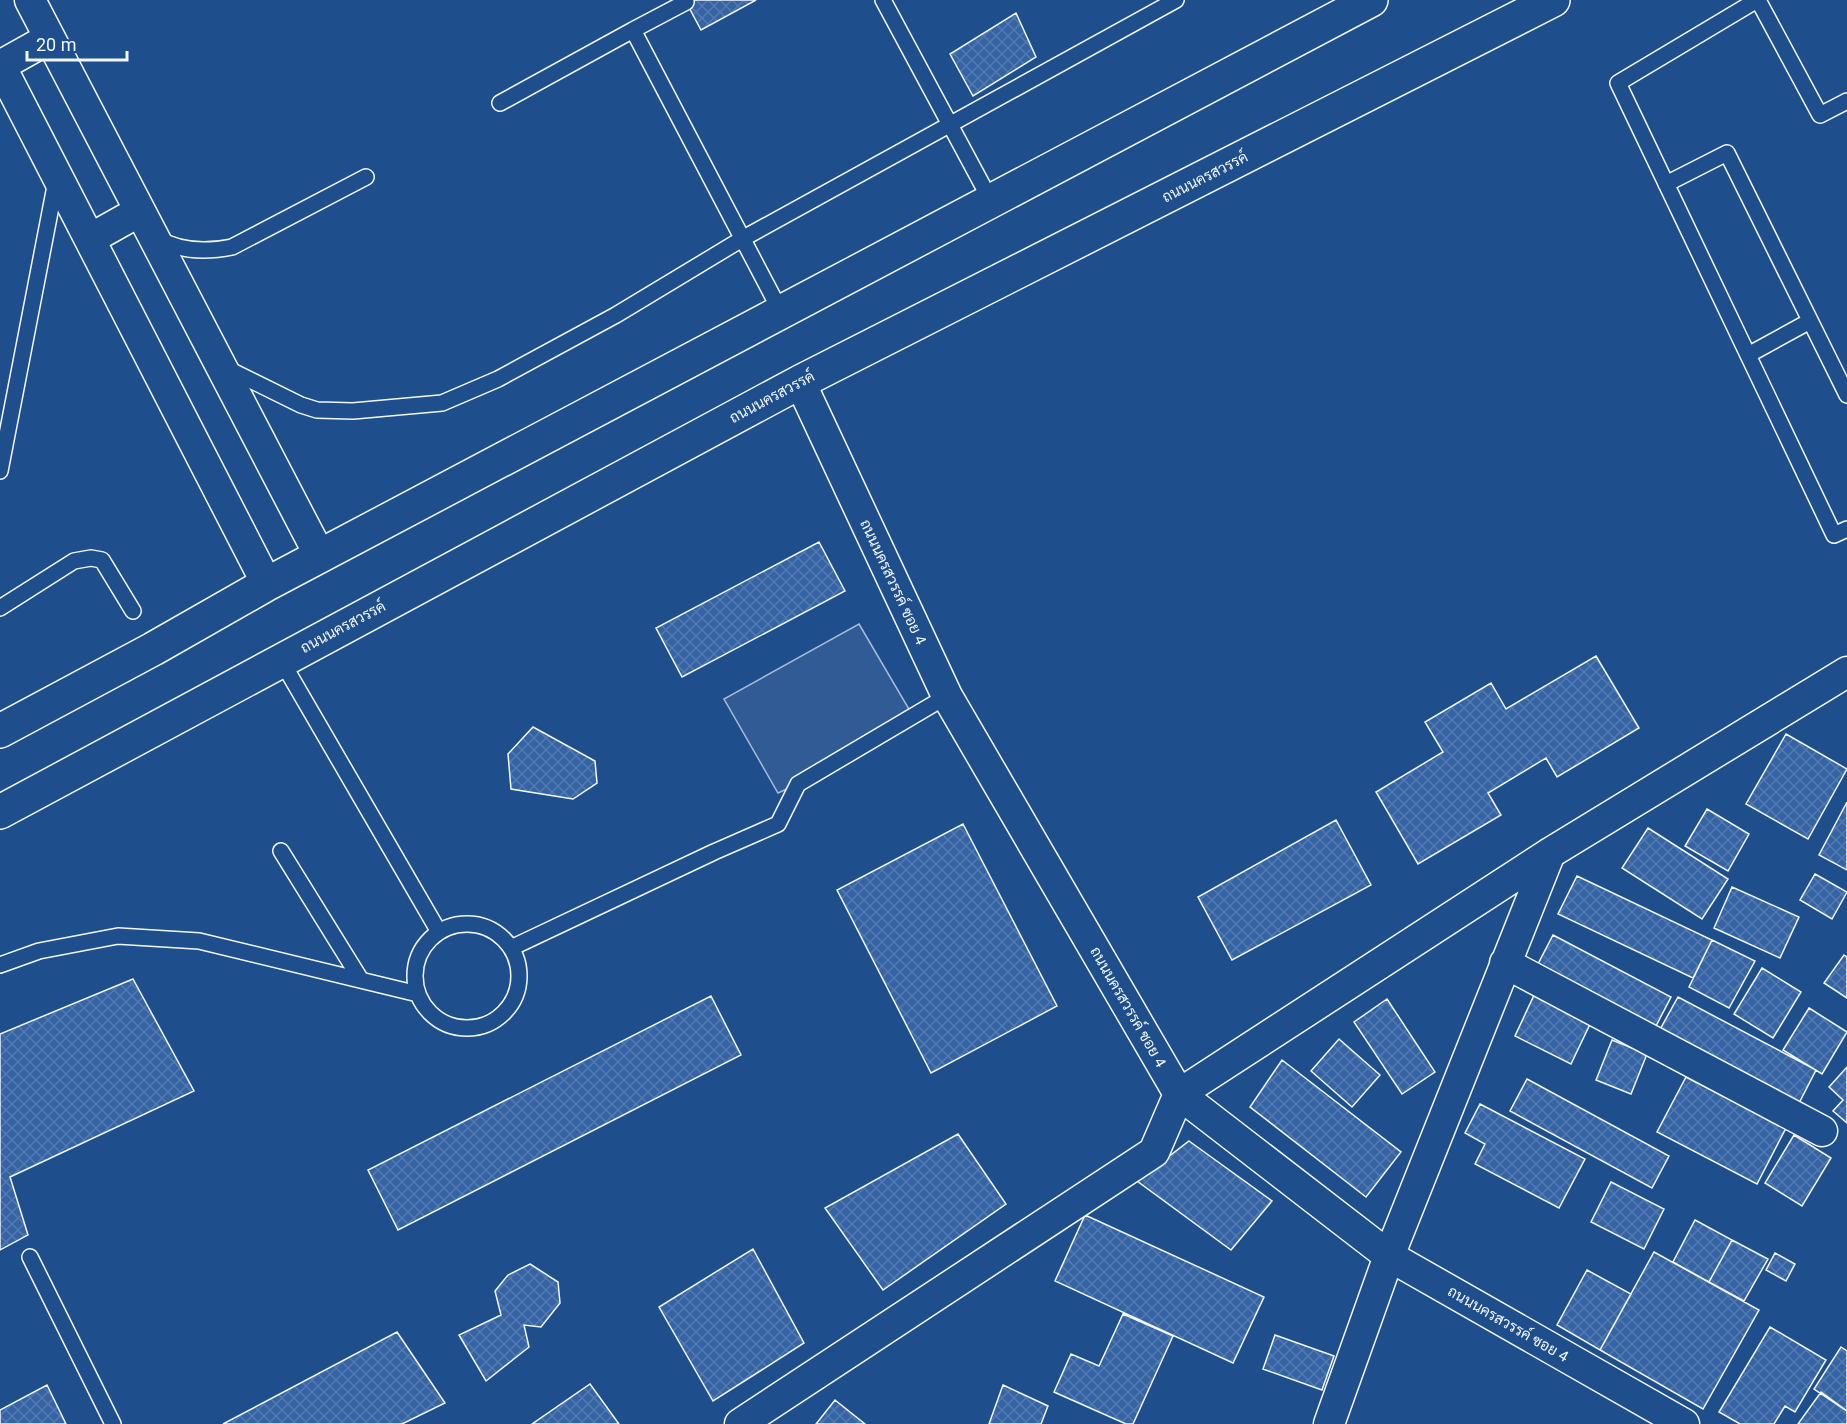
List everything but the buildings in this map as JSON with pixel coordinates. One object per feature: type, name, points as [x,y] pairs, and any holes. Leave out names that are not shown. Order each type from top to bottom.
[{"type":"main road","points":[[0,731],[153,649],[267,584],[1371,0]]},
{"type":"main road","name":"ถนนนครสวรรค์","points":[[0,812],[800,382],[1553,0]]},
{"type":"street","points":[[30,0],[320,556]]},
{"type":"street","points":[[50,38],[0,65],[267,584]]},
{"type":"street","points":[[90,239],[146,223]]},
{"type":"street","name":"ถนนนครสวรรค์ ซอย 4","points":[[800,382],[947,696],[1179,1094],[1389,1256],[1684,1424]]},
{"type":"street","points":[[741,1424],[1154,1152],[1179,1094],[1550,852],[1847,672]]},
{"type":"street","points":[[1329,1424],[1389,1256],[1550,852]]},
{"type":"street","points":[[1505,963],[1822,1131]]},
{"type":"lane","points":[[883,0],[991,201]]},
{"type":"lane","points":[[220,365],[301,405],[317,410],[353,411],[442,403],[498,379],[616,315],[742,239],[1176,0]]},
{"type":"lane","points":[[1847,101],[1820,115],[1758,0],[1618,83],[1834,535],[1847,529]]},
{"type":"lane","points":[[500,103],[686,2]]},
{"type":"lane","points":[[633,30],[781,312]]},
{"type":"lane","points":[[1666,184],[1727,153],[1847,395]]},
{"type":"lane","points":[[0,471],[57,175]]},
{"type":"lane","points":[[146,223],[171,244],[194,250],[219,250],[232,247],[366,177]]},
{"type":"lane","points":[[1748,355],[1810,321]]},
{"type":"lane","points":[[0,608],[74,561],[91,558],[102,560],[134,611]]},
{"type":"lane","points":[[281,660],[440,932]]},
{"type":"lane","points":[[511,948],[777,824],[798,784],[947,696]]},
{"type":"lane","points":[[281,851],[361,980]]},
{"type":"lane","points":[[471,924],[487,927],[501,936],[511,948],[518,964],[519,982],[514,999],[504,1013],[490,1023],[473,1029],[456,1028],[440,1021],[426,1010],[418,994],[415,977],[418,959],[426,944],[440,932],[454,926],[471,924]]},
{"type":"lane","points":[[0,965],[39,951],[118,936],[200,942],[418,994]]},
{"type":"lane","points":[[30,1257],[113,1424]]},
{"type":"shaded area","points":[[859,624],[913,716],[798,784],[778,793],[724,699]]}]
